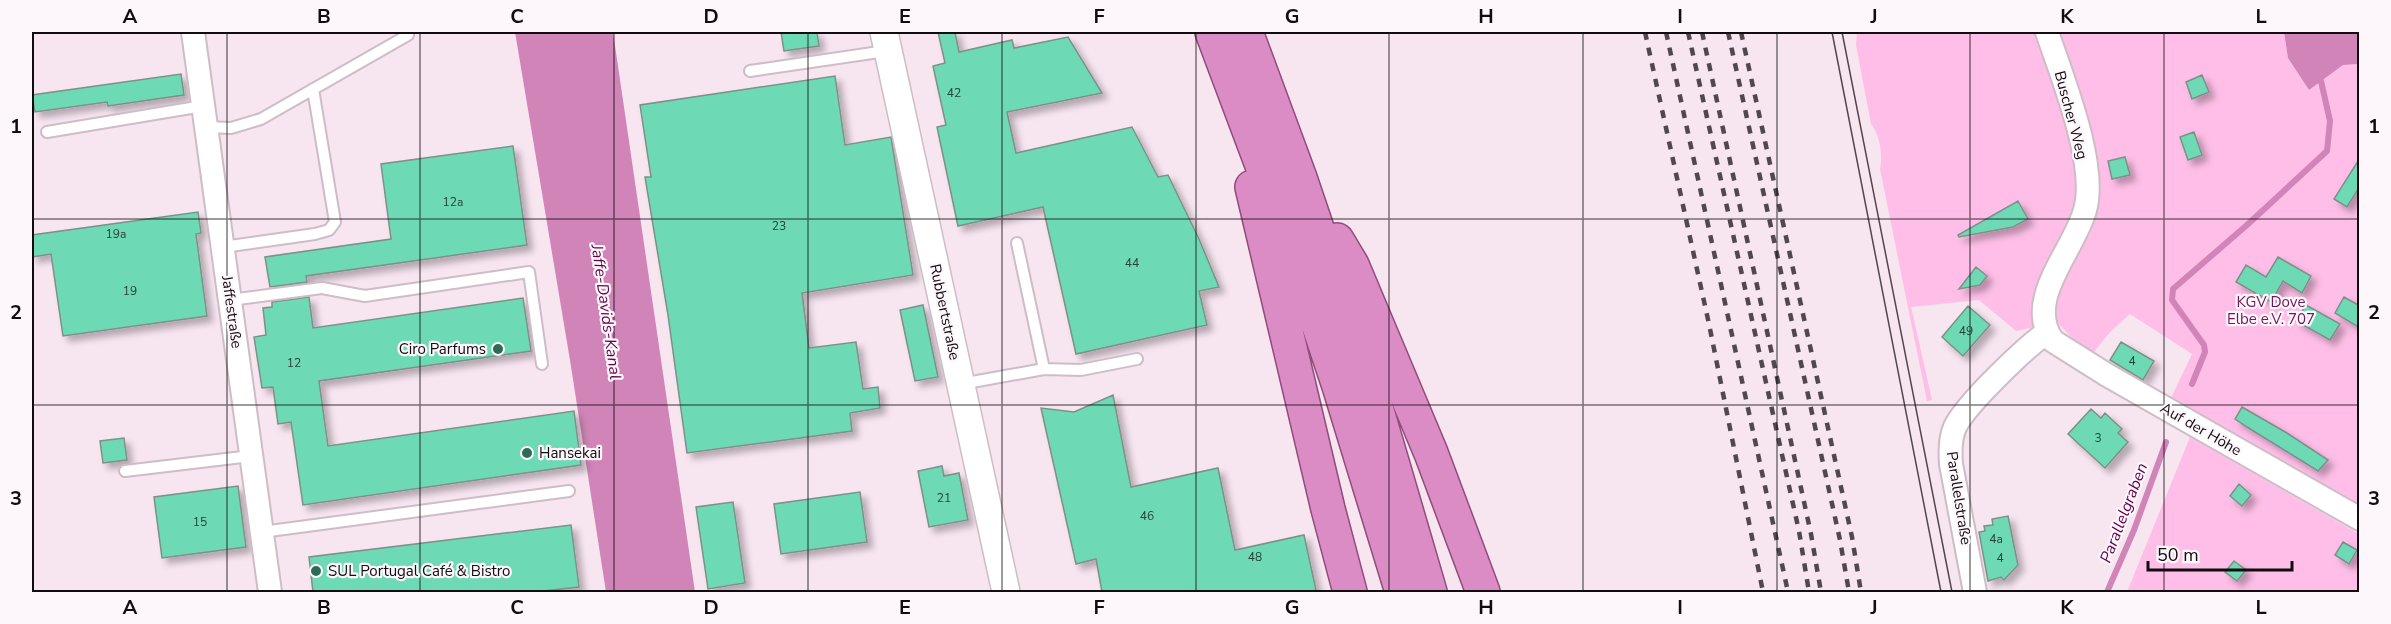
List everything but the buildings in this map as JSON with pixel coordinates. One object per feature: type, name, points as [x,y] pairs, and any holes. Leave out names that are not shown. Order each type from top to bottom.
[{"type":"highway","points":[[1212,32],[1288,237],[1339,386],[1402,592]]},
{"type":"highway","points":[[1246,32],[1300,178],[1366,374],[1430,592]]},
{"type":"highway","points":[[1247,129],[1249,175],[1261,230],[1350,592]]},
{"type":"highway","points":[[1300,178],[1352,264],[1431,453],[1483,592]]},
{"type":"street","name":"Jaffestraße","points":[[193,32],[270,592]]},
{"type":"street","name":"Buscher Weg","points":[[2046,333],[2043,303],[2085,210],[2088,185],[2079,133],[2047,32]]},
{"type":"street","name":"Rubbertstraße","points":[[886,41],[1006,592]]},
{"type":"street","name":"Auf der Höhe","points":[[2046,333],[2053,341],[2107,375],[2360,519]]},
{"type":"street","name":"Parallelstraße","points":[[1976,592],[1951,464],[1950,450],[1955,428],[1975,401],[2021,354],[2046,333]]},
{"type":"lane","points":[[47,132],[205,117],[231,128],[261,119],[408,35]]},
{"type":"lane","points":[[750,70],[886,41]]},
{"type":"lane","points":[[223,247],[315,234],[329,230],[335,222],[314,89]]},
{"type":"lane","points":[[1017,243],[1044,369]]},
{"type":"lane","points":[[230,300],[322,288],[365,296],[529,272],[542,364]]},
{"type":"lane","points":[[961,384],[1044,369],[1081,370],[1137,359]]},
{"type":"lane","points":[[125,471],[251,456]]},
{"type":"lane","points":[[262,532],[569,491]]},
{"type":"green space","name":"KGV Dove Elbe e.V. 707","points":[[1857,32],[2284,32],[2288,58],[2309,90],[2343,65],[2359,64],[2359,513],[2171,398],[2192,354],[2130,314],[2110,332],[2090,357],[2057,322],[2016,331],[1979,300],[1911,307],[1932,400],[1927,401],[1880,169],[1880,145],[1871,124],[1856,45]]},
{"type":"green space","points":[[2190,437],[2359,534],[2359,592],[2127,592]]},
{"type":"water","name":"Jaffe-Davids-Kanal","points":[[515,32],[613,32],[695,592],[606,592]]},
{"type":"water","points":[[2284,32],[2359,32],[2359,64],[2343,65],[2309,90],[2288,58]]},
{"type":"waterway","points":[[2192,384],[2205,352],[2204,345],[2172,300],[2173,289],[2327,151],[2330,121],[2321,81]]},
{"type":"waterway","name":"Parallelgraben","points":[[2107,592],[2134,530],[2166,442]]},
{"type":"tram line","points":[[1832,32],[1941,592]]},
{"type":"tram line","points":[[1842,32],[1952,592]]},
{"type":"railway","points":[[1645,32],[1709,324],[1763,592]]},
{"type":"railway","points":[[1666,32],[1788,592]]},
{"type":"railway","points":[[1688,32],[1799,531],[1809,592]]},
{"type":"railway","points":[[1702,32],[1811,534],[1821,592]]},
{"type":"railway","points":[[1728,32],[1840,540],[1849,592]]},
{"type":"railway","points":[[1741,32],[1852,537],[1861,592]]},
{"type":"place","name":"Ciro Parfums","points":[[498,349]]},
{"type":"place","name":"Hansekai","points":[[527,453]]},
{"type":"place","name":"SUL Portugal Café & Bistro","points":[[316,571]]}]
